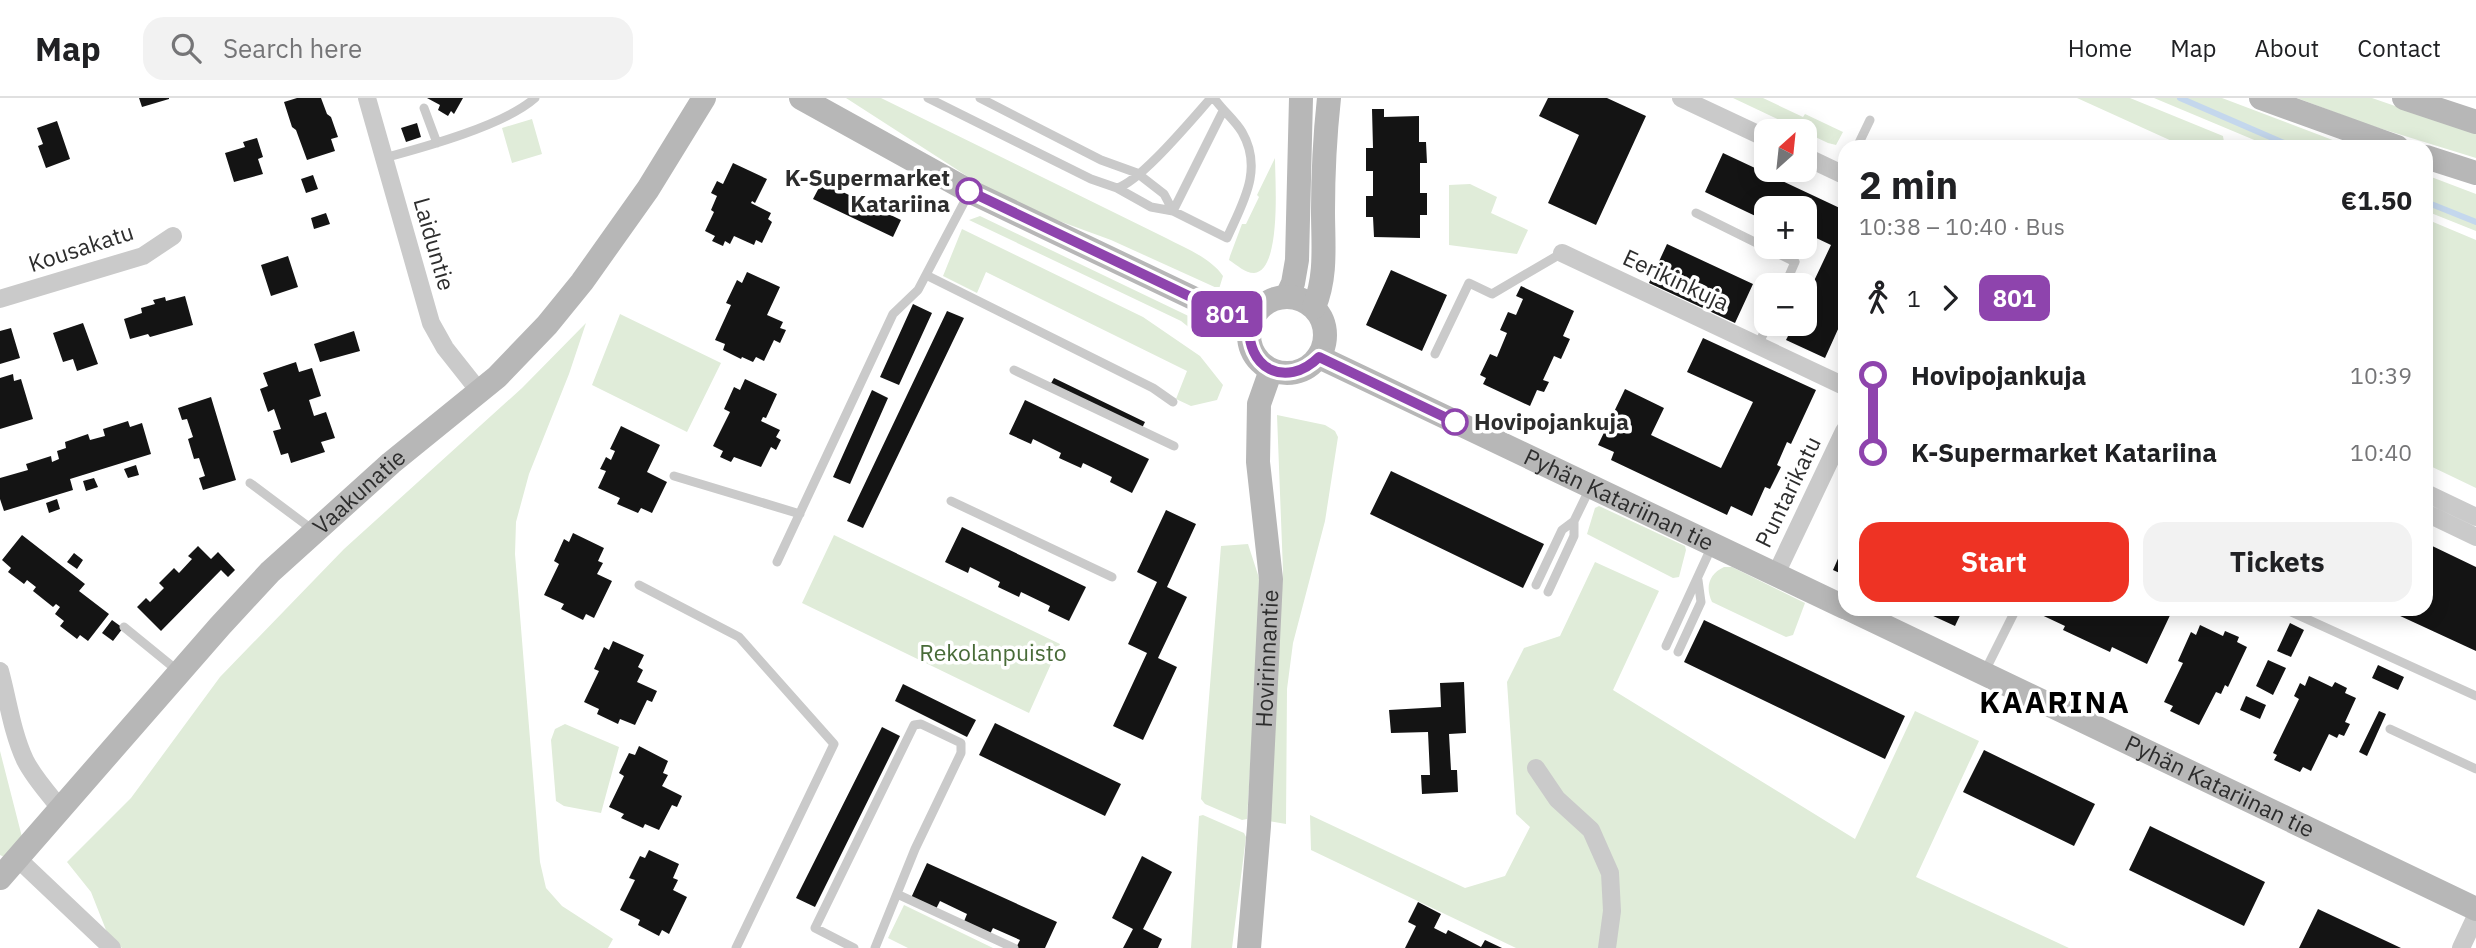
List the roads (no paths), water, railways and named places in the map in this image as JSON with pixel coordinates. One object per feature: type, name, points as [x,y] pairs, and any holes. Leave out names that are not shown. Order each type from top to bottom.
[{"type":"street","name":"Laiduntie","points":[[367,98],[431,323],[445,348],[479,391]]},
{"type":"street","name":"Vaakunatie","points":[[0,878],[270,572],[391,463],[497,377],[547,325],[582,282],[648,189],[704,98]]},
{"type":"street","points":[[801,98],[969,191],[1216,309],[1250,322]]},
{"type":"street","points":[[1287,296],[1293,283],[1297,260],[1301,98]]},
{"type":"street","points":[[1314,307],[1322,284],[1324,264],[1323,208],[1329,98]]},
{"type":"street","points":[[1681,98],[1754,132]]},
{"type":"street","points":[[2261,98],[2378,140]]},
{"type":"street","points":[[2404,98],[2476,122]]},
{"type":"street","points":[[2433,159],[2476,173]]},
{"type":"street","points":[[1817,162],[1838,170]]},
{"type":"street","name":"Kousakatu","points":[[0,299],[143,256],[173,236]]},
{"type":"street","name":"Eerikinkuja","points":[[1562,253],[1838,383]]},
{"type":"street","points":[[1287,296],[1303,299],[1314,307],[1322,318],[1326,331],[1325,345],[1319,357],[1309,367],[1284,374],[1271,370],[1260,362],[1248,337],[1250,322],[1258,309],[1272,299],[1287,296]]},
{"type":"street","name":"Pyhän Katariinan tie","points":[[1319,357],[1838,604]]},
{"type":"street","name":"Hovirinnantie","points":[[1249,948],[1259,826],[1271,579],[1258,462],[1259,404],[1271,370]]},
{"type":"street","name":"Puntarikatu","points":[[1776,574],[1838,444]]},
{"type":"street","points":[[2433,496],[2476,517]]},
{"type":"street","points":[[2433,516],[2476,537]]},
{"type":"street","name":"Pyhän Katariinan tie","points":[[1864,616],[2476,909]]},
{"type":"street","points":[[0,671],[26,762],[61,809]]},
{"type":"street","points":[[1536,768],[1557,799],[1591,830],[1610,873],[1612,911],[1607,948]]},
{"type":"street","points":[[18,858],[112,948]]},
{"type":"street","points":[[2461,948],[2476,916]]},
{"type":"lane","points":[[384,158],[437,143],[500,119],[526,106],[535,98]]},
{"type":"lane","points":[[928,98],[1091,179],[1117,188],[1151,207],[1172,211],[1227,238],[1250,187],[1252,163],[1242,132],[1212,98],[1159,155],[1125,186],[1117,188]]},
{"type":"lane","points":[[980,98],[1101,160],[1137,173],[1164,194],[1172,211]]},
{"type":"lane","points":[[424,108],[437,143]]},
{"type":"lane","points":[[1172,211],[1223,111]]},
{"type":"lane","points":[[1860,140],[1870,120]]},
{"type":"lane","points":[[777,562],[893,314],[918,289],[969,191]]},
{"type":"lane","points":[[1696,213],[1794,262],[1789,273]]},
{"type":"lane","points":[[1435,354],[1469,283],[1492,294],[1562,253]]},
{"type":"lane","points":[[926,275],[1153,388],[1173,402]]},
{"type":"lane","points":[[1758,345],[1762,336]]},
{"type":"lane","points":[[1013,370],[1174,446]]},
{"type":"lane","points":[[674,476],[800,514]]},
{"type":"lane","points":[[250,483],[314,531]]},
{"type":"lane","points":[[1548,592],[1574,536],[1574,521],[1591,486]]},
{"type":"lane","points":[[951,502],[1112,577]]},
{"type":"lane","points":[[1536,585],[1562,530],[1574,521]]},
{"type":"lane","points":[[1666,646],[1713,544]]},
{"type":"lane","points":[[1678,652],[1701,602],[1698,578]]},
{"type":"lane","points":[[639,585],[739,637],[834,744],[736,948]]},
{"type":"lane","points":[[1984,673],[2012,616]]},
{"type":"lane","points":[[2300,616],[2476,696]]},
{"type":"lane","points":[[124,626],[180,672]]},
{"type":"lane","points":[[855,948],[815,928],[914,725],[921,724],[961,743],[961,752],[915,849],[875,948]]},
{"type":"lane","points":[[2390,729],[2476,769]]},
{"type":"lane","points":[[897,894],[1014,948]]},
{"type":"waterway","points":[[2180,98],[2277,140]]},
{"type":"waterway","points":[[2433,205],[2476,222]]},
{"type":"place","name":"K-Supermarket Katariina","points":[[969,191]]},
{"type":"place","name":"Hovipojankuja","points":[[1455,422]]},
{"type":"district","name":"KAARINA","points":[[2055,703]]},
{"type":"park label","name":"Rekolanpuisto","points":[[993,653]]}]
